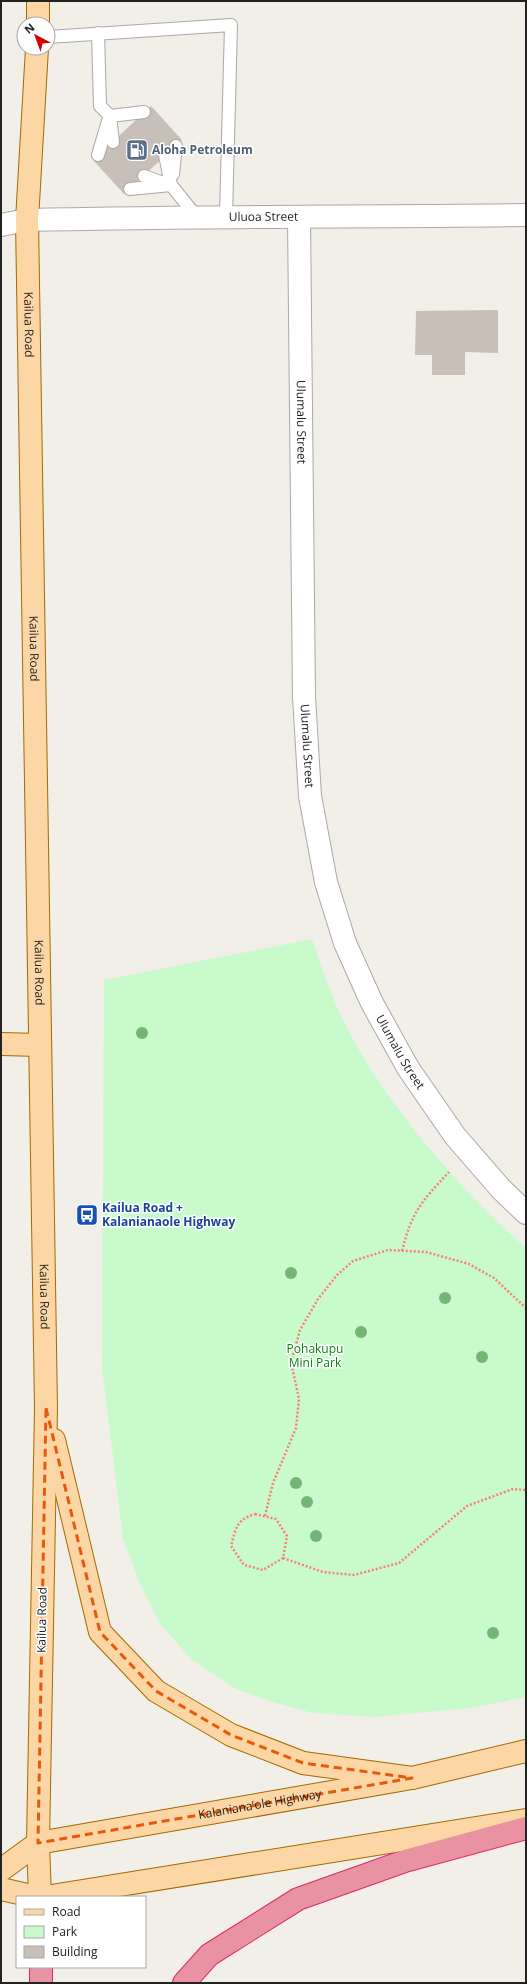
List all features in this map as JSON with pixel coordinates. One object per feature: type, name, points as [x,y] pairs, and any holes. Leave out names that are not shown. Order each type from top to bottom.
[{"type":"highway","points":[[184,1983],[209,1955],[298,1898],[405,1861],[526,1828]]},
{"type":"highway","points":[[41,1968],[41,1983]]},
{"type":"main road","points":[[38,1],[38,16]]},
{"type":"main road","name":"Kailua Road","points":[[37,56],[27,220],[46,1408],[38,1843],[40,1896]]},
{"type":"main road","points":[[1,1044],[40,1045]]},
{"type":"main road","points":[[46,1408],[100,1632],[156,1691],[231,1735],[303,1763],[412,1778]]},
{"type":"main road","name":"Kalaniana’ole Highway","points":[[1,1870],[38,1843],[412,1778],[526,1751]]},
{"type":"main road","points":[[51,1896],[526,1820]]},
{"type":"main road","points":[[1,1889],[32,1896]]},
{"type":"street","name":"Uluoa Street","points":[[1,226],[27,220],[196,216],[299,218],[526,215]]},
{"type":"street","name":"Ulumalu Street","points":[[299,218],[304,697],[310,796],[326,882],[345,943],[372,1003],[408,1068],[455,1136],[501,1189],[526,1213]]},
{"type":"lane","points":[[56,37],[98,33],[231,25],[226,216]]},
{"type":"lane","points":[[98,33],[100,106],[110,116],[134,122]]},
{"type":"lane","points":[[110,116],[144,112]]},
{"type":"lane","points":[[110,116],[113,142]]},
{"type":"lane","points":[[98,155],[110,116]]},
{"type":"lane","points":[[171,186],[176,146]]},
{"type":"lane","points":[[165,155],[171,186],[196,216]]},
{"type":"lane","points":[[144,176],[171,186]]},
{"type":"lane","points":[[130,189],[171,186]]},
{"type":"path","points":[[402,1251],[413,1215],[424,1199],[450,1171]]},
{"type":"path","points":[[265,1516],[273,1483],[296,1428],[299,1399],[291,1362],[300,1330],[318,1298],[337,1275],[353,1261],[388,1250],[426,1252],[469,1264],[494,1278],[526,1308]]},
{"type":"path","points":[[283,1558],[323,1572],[354,1575],[399,1563],[467,1506],[513,1489],[526,1490]]},
{"type":"path","points":[[255,1514],[276,1519],[287,1536],[283,1558],[263,1570],[244,1565],[231,1546],[237,1525],[244,1518],[255,1514]]},
{"type":"highlighted area","points":[[46,1408],[100,1632],[156,1691],[231,1735],[303,1763],[412,1778],[38,1843]]},
{"type":"green space","name":"Pohakupu Mini Park","points":[[312,939],[342,1018],[378,1081],[400,1111],[448,1170],[500,1224],[526,1248],[526,1697],[470,1708],[375,1717],[313,1713],[272,1702],[236,1689],[191,1659],[160,1624],[140,1584],[123,1539],[102,1367],[104,980]]},
{"type":"building","name":"Aloha Petroleum","points":[[151,106],[182,140],[124,194],[93,160]]},
{"type":"building","points":[[498,310],[498,353],[465,352],[465,375],[432,375],[432,355],[415,355],[416,311]]},
{"type":"place","name":"Aloha Petroleum","points":[[137,150]]},
{"type":"place","name":"Kailua Road + Kalanianaole Highway","points":[[87,1215]]}]
